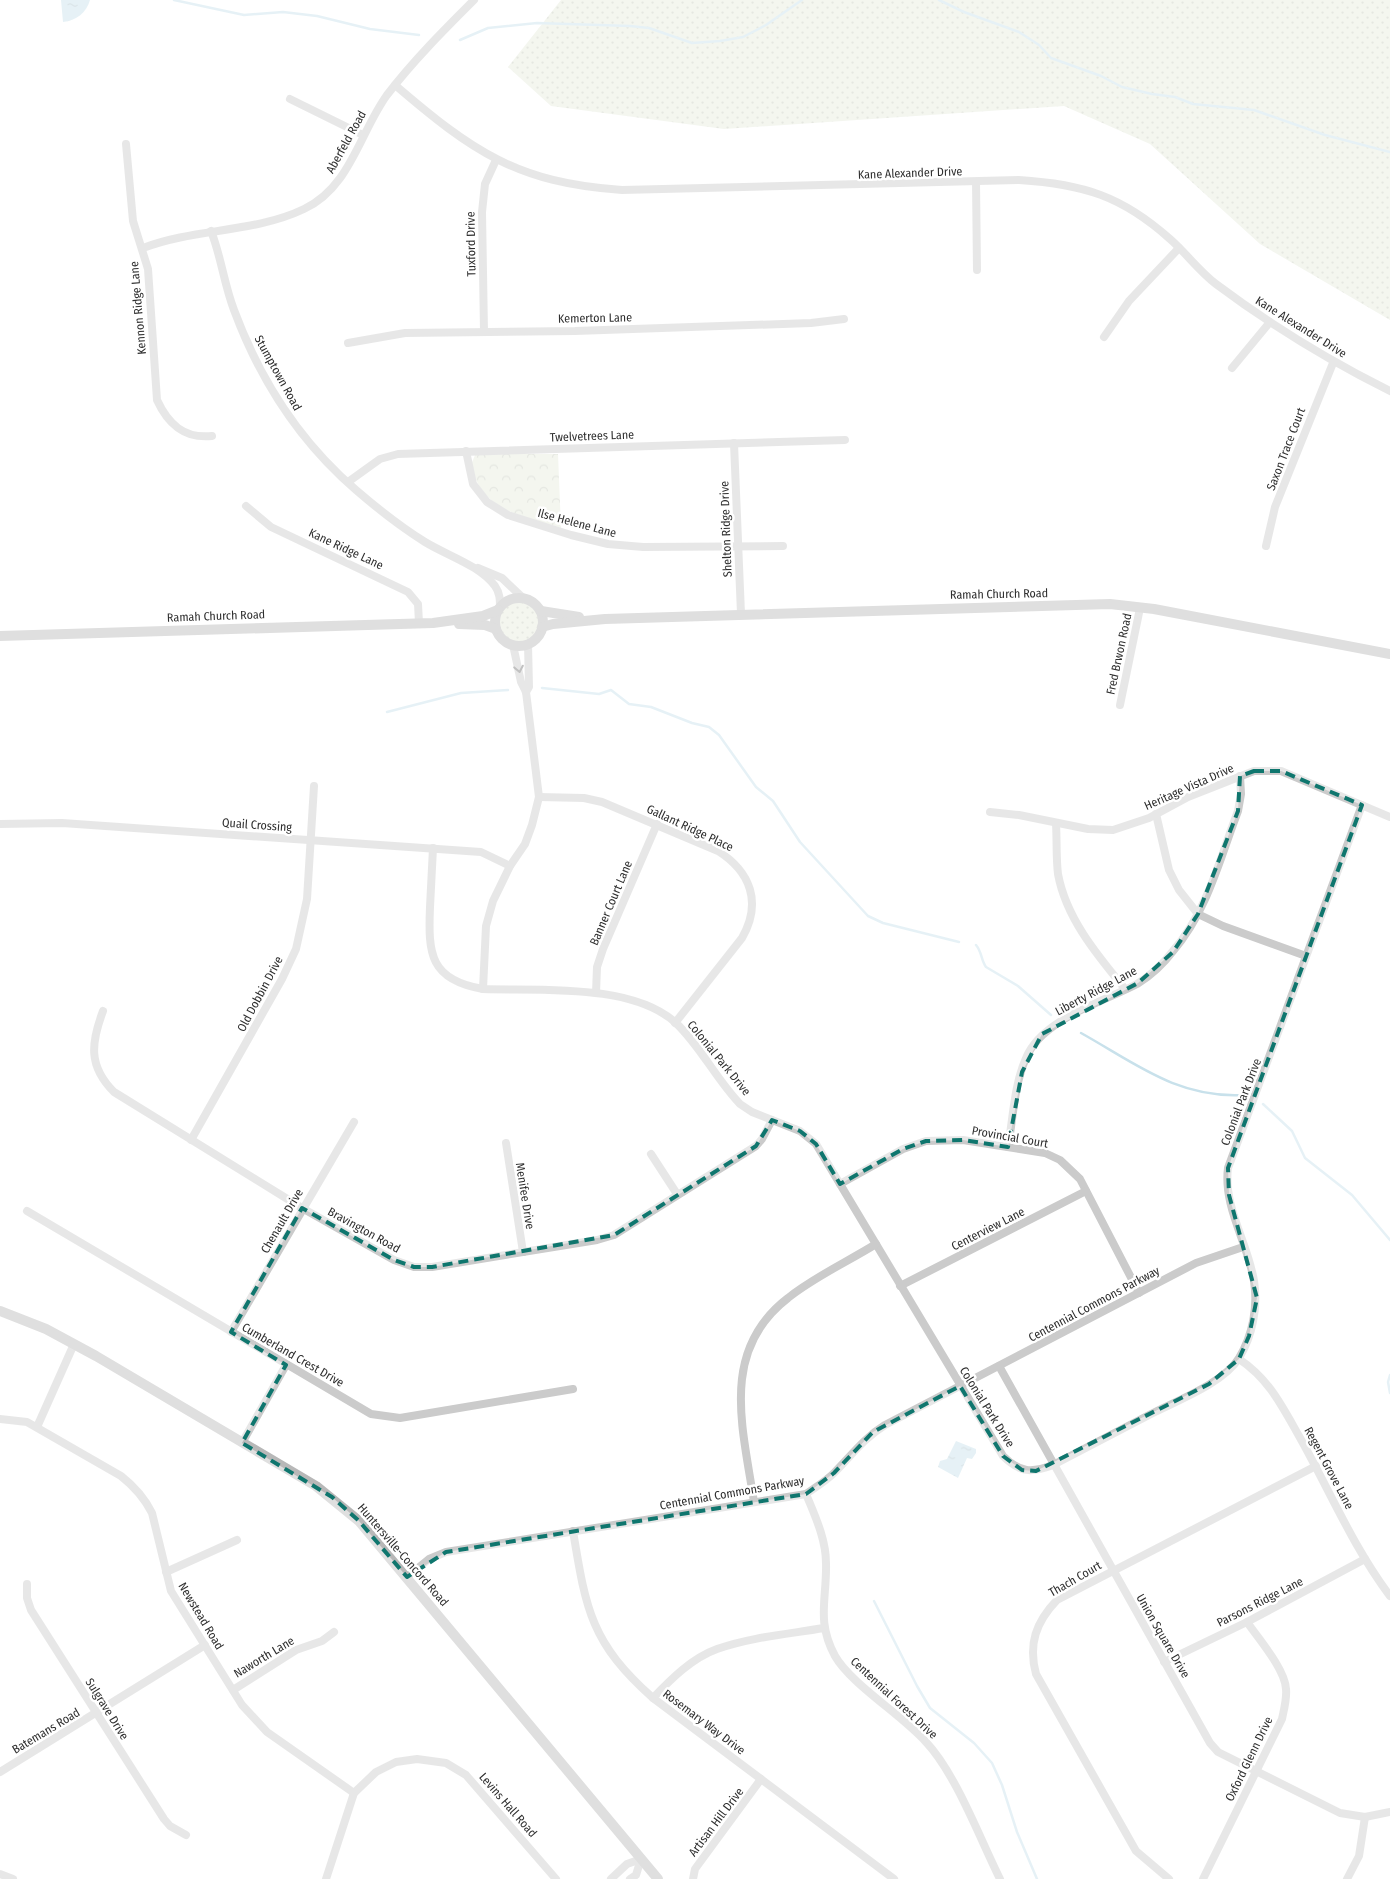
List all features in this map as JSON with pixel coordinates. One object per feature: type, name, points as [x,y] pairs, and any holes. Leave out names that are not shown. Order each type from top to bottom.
[{"type":"main road","name":"Ramah Church Road","points":[[433,623],[483,616],[499,609],[509,600],[523,598],[531,601],[541,611],[605,619]]},
{"type":"main road","name":"Ramah Church Road","points":[[542,627],[553,624],[605,619],[1110,604],[1390,654]]},
{"type":"main road","points":[[499,609],[495,618],[496,629],[502,638],[513,644],[528,644],[538,637],[542,627],[541,611]]},
{"type":"main road","name":"Ramah Church Road","points":[[0,636],[419,623],[485,625],[496,629]]},
{"type":"main road","name":"Huntersville-Concord Road","points":[[0,1311],[34,1324],[74,1344],[332,1497],[359,1521],[407,1577],[658,1879]]},
{"type":"street","name":"Aberfeld Road","points":[[143,248],[168,239],[281,218],[320,201],[331,190],[349,165],[377,110],[396,84],[474,0]]},
{"type":"street","name":"Kane Alexander Drive","points":[[396,84],[451,131],[496,160],[522,172],[561,183],[622,190],[1036,181],[1091,191],[1136,211],[1179,248],[1214,282],[1270,322],[1333,363],[1390,391]]},
{"type":"street","points":[[290,99],[364,135]]},
{"type":"street","name":"Kennon Ridge Lane","points":[[126,144],[133,221],[148,269],[157,400],[163,414],[174,426],[188,435],[201,438],[212,436]]},
{"type":"street","name":"Tuxford Drive","points":[[484,330],[482,212],[485,184],[496,160]]},
{"type":"street","points":[[976,182],[977,270]]},
{"type":"street","name":"Stumptown Road","points":[[211,230],[234,310],[254,358],[282,408],[322,458],[348,482],[404,528],[469,565],[487,578],[500,594],[499,609]]},
{"type":"street","points":[[1104,337],[1129,300],[1179,248]]},
{"type":"street","name":"Kemerton Lane","points":[[348,343],[405,333],[782,324],[844,318]]},
{"type":"street","points":[[1232,368],[1270,322]]},
{"type":"street","name":"Saxon Trace Court","points":[[1266,546],[1276,507],[1333,363]]},
{"type":"street","name":"Twelvetrees Lane","points":[[348,482],[372,463],[390,455],[845,440]]},
{"type":"street","name":"Shelton Ridge Drive","points":[[734,443],[741,614]]},
{"type":"street","name":"Ilse Helene Lane","points":[[466,451],[469,473],[479,494],[487,502],[508,515],[584,538],[616,545],[665,548],[784,546]]},
{"type":"street","name":"Kane Ridge Lane","points":[[246,506],[271,527],[408,592],[418,604],[419,623]]},
{"type":"street","name":"Stumptown Road","points":[[469,565],[502,578],[523,598]]},
{"type":"street","name":"Fred Brwon Road","points":[[1120,705],[1140,608]]},
{"type":"street","points":[[483,990],[486,926],[493,900],[510,866],[525,844],[532,826],[538,797],[526,692],[521,682],[513,644]]},
{"type":"street","points":[[526,692],[529,687],[528,644]]},
{"type":"street","name":"Heritage Vista Drive","points":[[990,812],[1019,815],[1088,829],[1114,830],[1156,814],[1188,797],[1254,771],[1281,771],[1390,817]]},
{"type":"street","name":"Liberty Ridge Lane","points":[[1008,1148],[1022,1072],[1034,1042],[1053,1026],[1138,983],[1155,970],[1173,952],[1198,914],[1238,810],[1241,794],[1240,776]]},
{"type":"street","name":"Old Dobbin Drive","points":[[191,1140],[282,979],[296,950],[307,899],[314,786]]},
{"type":"street","name":"Gallant Ridge Place","points":[[538,797],[584,798],[602,802],[718,851],[733,860],[743,873],[752,899],[748,926],[742,938],[675,1022]]},
{"type":"street","name":"Colonial Park Drive","points":[[433,848],[429,946],[435,961],[444,973],[468,987],[483,990],[596,993],[621,996],[657,1010],[675,1022],[735,1098],[752,1112],[800,1131],[816,1144],[1003,1456],[1013,1466],[1022,1470],[1036,1471],[1053,1465],[1209,1384],[1239,1359],[1251,1328],[1256,1298],[1254,1278],[1243,1248],[1229,1195],[1226,1180],[1228,1168],[1362,805]]},
{"type":"street","points":[[1156,814],[1168,870],[1179,890],[1198,914],[1223,926],[1306,956]]},
{"type":"street","name":"Quail Crossing","points":[[0,824],[62,823],[433,848],[481,852],[510,866]]},
{"type":"street","name":"Banner Court Lane","points":[[596,993],[598,967],[602,949],[656,824]]},
{"type":"street","points":[[1056,824],[1058,874],[1073,918],[1102,961],[1125,989]]},
{"type":"street","name":"Bravington Road","points":[[103,1011],[94,1033],[93,1050],[98,1069],[107,1086],[135,1106],[302,1208],[394,1260],[414,1267],[432,1267],[596,1240],[614,1235],[756,1146],[772,1120]]},
{"type":"street","name":"Chenault Drive","points":[[231,1332],[354,1122]]},
{"type":"street","name":"Provincial Court","points":[[840,1184],[903,1149],[926,1141],[963,1140],[1045,1153],[1060,1160],[1073,1170],[1086,1191],[1139,1293]]},
{"type":"street","name":"Menifee Drive","points":[[506,1143],[522,1252]]},
{"type":"street","points":[[651,1154],[677,1194]]},
{"type":"street","name":"Centerview Lane","points":[[900,1286],[1086,1191]]},
{"type":"street","name":"Cumberland Crest Drive","points":[[27,1211],[371,1414],[389,1418],[400,1418],[573,1389]]},
{"type":"street","points":[[754,1502],[740,1399],[740,1378],[746,1355],[756,1332],[772,1311],[788,1297],[876,1244]]},
{"type":"street","name":"Centennial Commons Parkway","points":[[407,1577],[429,1559],[446,1552],[806,1494],[834,1473],[873,1432],[1196,1263],[1243,1248]]},
{"type":"street","points":[[37,1427],[74,1344]]},
{"type":"street","name":"Regent Grove Lane","points":[[1239,1359],[1255,1371],[1272,1389],[1316,1466],[1365,1559],[1390,1596]]},
{"type":"street","points":[[242,1443],[286,1365]]},
{"type":"street","name":"Union Square Drive","points":[[999,1366],[1214,1748],[1230,1760],[1340,1813],[1365,1817],[1390,1812]]},
{"type":"street","name":"Newstead Road","points":[[0,1419],[21,1420],[37,1427],[121,1476],[142,1495],[152,1513],[166,1572],[175,1599],[248,1713],[267,1732],[354,1794]]},
{"type":"street","name":"Thach Court","points":[[1168,1879],[1136,1851],[1036,1674],[1032,1660],[1036,1628],[1044,1613],[1057,1600],[1316,1466]]},
{"type":"street","name":"Centennial Forest Drive","points":[[806,1494],[824,1541],[826,1563],[824,1628],[836,1657],[849,1673],[908,1723],[944,1764],[1000,1879]]},
{"type":"street","name":"Rosemary Way Drive","points":[[573,1531],[582,1589],[592,1621],[606,1646],[626,1674],[653,1698],[894,1879]]},
{"type":"street","points":[[166,1572],[237,1540]]},
{"type":"street","name":"Parsons Ridge Lane","points":[[1164,1662],[1247,1622],[1365,1559]]},
{"type":"street","name":"Sulgrave Drive","points":[[28,1584],[27,1598],[31,1610],[164,1820],[170,1826],[186,1835]]},
{"type":"street","name":"Oxford Glenn Drive","points":[[1203,1879],[1282,1719],[1286,1687],[1279,1669],[1247,1622]]},
{"type":"street","points":[[653,1698],[673,1677],[716,1650],[742,1642],[824,1628]]},
{"type":"street","name":"Naworth Lane","points":[[233,1690],[296,1650],[322,1641],[334,1632]]},
{"type":"street","name":"Batemans Road","points":[[0,1772],[204,1645]]},
{"type":"street","name":"Levins Hall Road","points":[[326,1879],[354,1794],[376,1772],[396,1762],[417,1758],[446,1763],[466,1775],[475,1783],[556,1879]]},
{"type":"street","name":"Artisan Hill Drive","points":[[693,1879],[695,1868],[761,1779]]},
{"type":"street","points":[[1347,1879],[1359,1856],[1365,1817]]},
{"type":"street","points":[[611,1879],[627,1864],[641,1859]]},
{"type":"street","points":[[630,1879],[636,1875],[641,1859]]},
{"type":"street","points":[[0,1874],[13,1879]]},
{"type":"highlighted area","points":[[1254,771],[1281,771],[1362,805],[1228,1168],[1229,1195],[1257,1298],[1249,1336],[1239,1359],[1209,1384],[1036,1471],[1022,1470],[1003,1456],[960,1386],[873,1432],[834,1473],[806,1494],[446,1552],[407,1577],[359,1521],[332,1497],[242,1443],[286,1365],[231,1332],[302,1208],[394,1260],[414,1267],[432,1267],[614,1235],[756,1146],[772,1120],[800,1131],[816,1144],[840,1184],[903,1149],[926,1141],[963,1140],[1008,1147],[1022,1072],[1042,1034],[1138,983],[1173,952],[1187,933],[1198,914],[1238,811],[1240,776]]},
{"type":"green space","points":[[561,0],[1390,0],[1390,320],[1260,244],[1150,144],[1064,106],[724,129],[551,106],[508,67]]},
{"type":"green space","points":[[558,454],[561,528],[518,515],[494,502],[484,493],[476,481],[471,465],[475,455]]},
{"type":"green space","points":[[519,598],[528,600],[536,605],[541,613],[543,622],[541,631],[536,639],[528,644],[519,646],[510,644],[502,639],[497,631],[495,622],[497,613],[502,605],[510,600]]},
{"type":"water","points":[[61,0],[90,0],[80,15],[72,20],[63,22]]},
{"type":"water","points":[[956,1441],[976,1449],[972,1459],[967,1458],[958,1478],[938,1467],[940,1461],[947,1459]]},
{"type":"waterway","points":[[174,0],[244,15],[283,12],[317,16],[370,29],[419,35]]},
{"type":"waterway","points":[[460,40],[488,28],[537,23],[630,26],[649,28],[692,43],[720,41],[743,37],[766,25],[802,0]]},
{"type":"waterway","points":[[939,0],[964,12],[1019,32],[1039,45],[1051,58],[1101,76],[1122,87],[1175,97],[1193,104],[1254,110],[1325,135],[1390,152]]},
{"type":"waterway","points":[[542,688],[599,694],[611,690],[629,704],[651,707],[692,723],[709,727],[719,735],[756,787],[773,801],[800,842],[868,916],[883,923],[959,942]]},
{"type":"waterway","points":[[387,712],[461,693],[508,690]]},
{"type":"waterway","points":[[976,945],[986,967],[1018,986],[1051,1015]]},
{"type":"waterway","points":[[1081,1033],[1139,1067],[1177,1085],[1197,1091],[1242,1095]]},
{"type":"waterway","points":[[1263,1104],[1292,1131],[1305,1158],[1352,1195],[1390,1240]]},
{"type":"waterway","points":[[1390,1375],[1388,1382],[1390,1393]]},
{"type":"waterway","points":[[874,1601],[930,1708],[974,1743],[992,1763],[1002,1785],[1017,1832],[1037,1879]]}]
